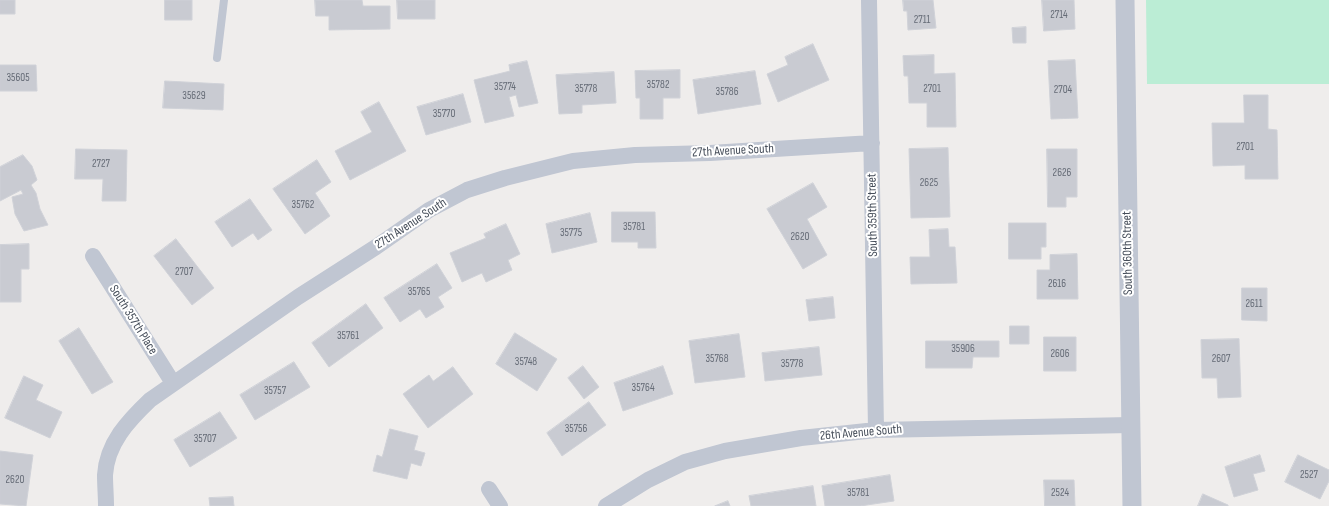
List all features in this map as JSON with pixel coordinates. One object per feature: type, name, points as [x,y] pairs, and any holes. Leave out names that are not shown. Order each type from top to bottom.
[{"type":"street","name":"South 359th Street","points":[[869,0],[876,430]]},
{"type":"street","name":"South 360th Street","points":[[1125,0],[1132,506]]},
{"type":"street","name":"27th Avenue South","points":[[106,506],[105,474],[109,454],[118,436],[131,418],[145,404],[298,297],[376,247],[429,210],[467,190],[505,178],[573,161],[635,155],[710,153],[872,143]]},
{"type":"street","name":"South 357th Place","points":[[93,256],[173,383]]},
{"type":"street","name":"26th Avenue South","points":[[606,506],[648,480],[685,462],[725,450],[801,438],[876,430],[1131,425]]},
{"type":"street","points":[[490,489],[500,506]]},
{"type":"lane","points":[[217,58],[224,0]]},
{"type":"green space","points":[[1146,0],[1329,0],[1329,84],[1147,84]]},
{"type":"building","points":[[0,0],[15,0],[15,14],[0,14]]},
{"type":"building","points":[[165,0],[192,0],[192,20],[165,20]]},
{"type":"building","points":[[315,0],[362,0],[363,6],[390,6],[390,29],[329,30],[329,16],[316,16]]},
{"type":"building","points":[[397,0],[435,0],[435,19],[398,19]]},
{"type":"building","points":[[903,0],[933,0],[936,28],[908,30],[907,11],[904,11]]},
{"type":"building","points":[[1042,0],[1074,0],[1075,29],[1044,31]]},
{"type":"building","points":[[1026,27],[1026,43],[1013,43],[1012,28]]},
{"type":"building","points":[[813,44],[829,80],[778,102],[767,74],[788,65],[785,57]]},
{"type":"building","points":[[934,55],[934,74],[955,73],[956,127],[927,127],[927,103],[909,103],[908,76],[904,76],[903,56]]},
{"type":"building","points":[[1075,60],[1078,118],[1051,119],[1048,61]]},
{"type":"building","points":[[527,61],[538,103],[519,107],[516,95],[509,97],[514,116],[485,123],[474,80],[510,71],[509,65]]},
{"type":"building","points":[[0,65],[36,65],[37,91],[0,91]]},
{"type":"building","points":[[680,70],[680,98],[663,98],[663,119],[640,119],[640,98],[636,98],[635,71]]},
{"type":"building","points":[[755,71],[761,104],[698,114],[693,80]]},
{"type":"building","points":[[614,72],[616,103],[582,105],[582,113],[559,114],[556,75]]},
{"type":"building","points":[[165,81],[224,84],[223,110],[163,108]]},
{"type":"building","points":[[463,94],[471,122],[426,135],[417,107]]},
{"type":"building","points":[[1244,95],[1268,95],[1268,129],[1277,130],[1278,179],[1245,179],[1245,165],[1213,166],[1212,123],[1244,123]]},
{"type":"building","points":[[379,102],[406,151],[350,180],[335,151],[372,132],[361,112]]},
{"type":"building","points":[[948,148],[950,217],[911,218],[909,149]]},
{"type":"building","points":[[76,149],[127,150],[126,201],[102,201],[103,179],[75,179]]},
{"type":"building","points":[[1047,149],[1077,149],[1077,197],[1066,197],[1066,207],[1048,207]]},
{"type":"building","points":[[23,155],[32,166],[37,180],[31,185],[36,193],[40,209],[48,225],[24,231],[15,214],[12,197],[23,194],[21,190],[0,201],[0,167]]},
{"type":"building","points":[[317,160],[331,182],[315,193],[330,216],[305,234],[273,189]]},
{"type":"building","points":[[813,183],[827,207],[807,219],[827,255],[803,269],[767,209]]},
{"type":"building","points":[[250,199],[272,230],[258,240],[253,233],[232,247],[215,222]]},
{"type":"building","points":[[612,212],[655,212],[656,248],[638,248],[638,242],[612,242]]},
{"type":"building","points":[[590,213],[597,242],[552,253],[546,224]]},
{"type":"building","points":[[1009,223],[1046,223],[1046,247],[1041,247],[1041,259],[1009,259]]},
{"type":"building","points":[[506,224],[520,254],[508,260],[512,270],[486,282],[482,273],[462,282],[450,253],[486,238],[484,234]]},
{"type":"building","points":[[948,229],[949,247],[955,247],[957,283],[911,284],[910,257],[930,257],[929,230]]},
{"type":"building","points":[[176,239],[214,288],[192,305],[154,256]]},
{"type":"building","points":[[29,244],[29,269],[21,269],[21,302],[0,302],[0,245]]},
{"type":"building","points":[[1077,254],[1078,299],[1037,299],[1037,270],[1050,270],[1050,255]]},
{"type":"building","points":[[437,264],[452,288],[438,297],[444,307],[426,318],[420,309],[400,322],[384,298]]},
{"type":"building","points":[[1242,288],[1267,288],[1267,321],[1242,320]]},
{"type":"building","points":[[833,297],[835,318],[809,321],[806,300]]},
{"type":"building","points":[[366,304],[383,328],[329,367],[312,343]]},
{"type":"building","points":[[1010,326],[1029,326],[1029,344],[1010,344]]},
{"type":"building","points":[[79,328],[113,382],[92,394],[59,341]]},
{"type":"building","points":[[515,333],[557,359],[537,391],[496,364]]},
{"type":"building","points":[[739,334],[745,377],[695,383],[689,341]]},
{"type":"building","points":[[1044,337],[1076,337],[1076,371],[1044,371]]},
{"type":"building","points":[[1239,339],[1241,397],[1218,398],[1217,378],[1202,378],[1201,340]]},
{"type":"building","points":[[926,341],[999,341],[999,357],[973,357],[972,368],[926,368]]},
{"type":"building","points":[[819,347],[822,375],[765,381],[762,353]]},
{"type":"building","points":[[294,362],[310,387],[255,420],[240,395]]},
{"type":"building","points":[[583,366],[599,387],[584,399],[568,378]]},
{"type":"building","points":[[663,366],[673,394],[623,411],[614,383]]},
{"type":"building","points":[[453,367],[473,394],[428,428],[403,394],[429,375],[433,381]]},
{"type":"building","points":[[24,376],[43,385],[36,400],[62,412],[50,438],[5,418]]},
{"type":"building","points":[[589,402],[606,425],[562,456],[547,433]]},
{"type":"building","points":[[220,412],[237,438],[190,467],[174,440]]},
{"type":"building","points":[[390,429],[418,436],[414,450],[425,453],[421,466],[411,463],[407,479],[373,471],[377,455],[382,457]]},
{"type":"building","points":[[0,451],[33,455],[26,506],[0,504]]},
{"type":"building","points":[[1260,455],[1265,471],[1253,474],[1258,490],[1234,497],[1225,467]]},
{"type":"building","points":[[1298,455],[1329,470],[1329,481],[1320,499],[1285,482]]},
{"type":"building","points":[[890,475],[894,501],[860,506],[825,506],[822,486]]},
{"type":"building","points":[[1044,480],[1074,480],[1075,506],[1045,506]]},
{"type":"building","points":[[813,486],[816,506],[751,506],[749,496]]},
{"type":"building","points":[[1203,494],[1228,505],[1228,506],[1198,506]]},
{"type":"building","points":[[233,497],[234,506],[210,506],[209,498]]},
{"type":"building","points":[[728,501],[730,506],[715,506]]}]
